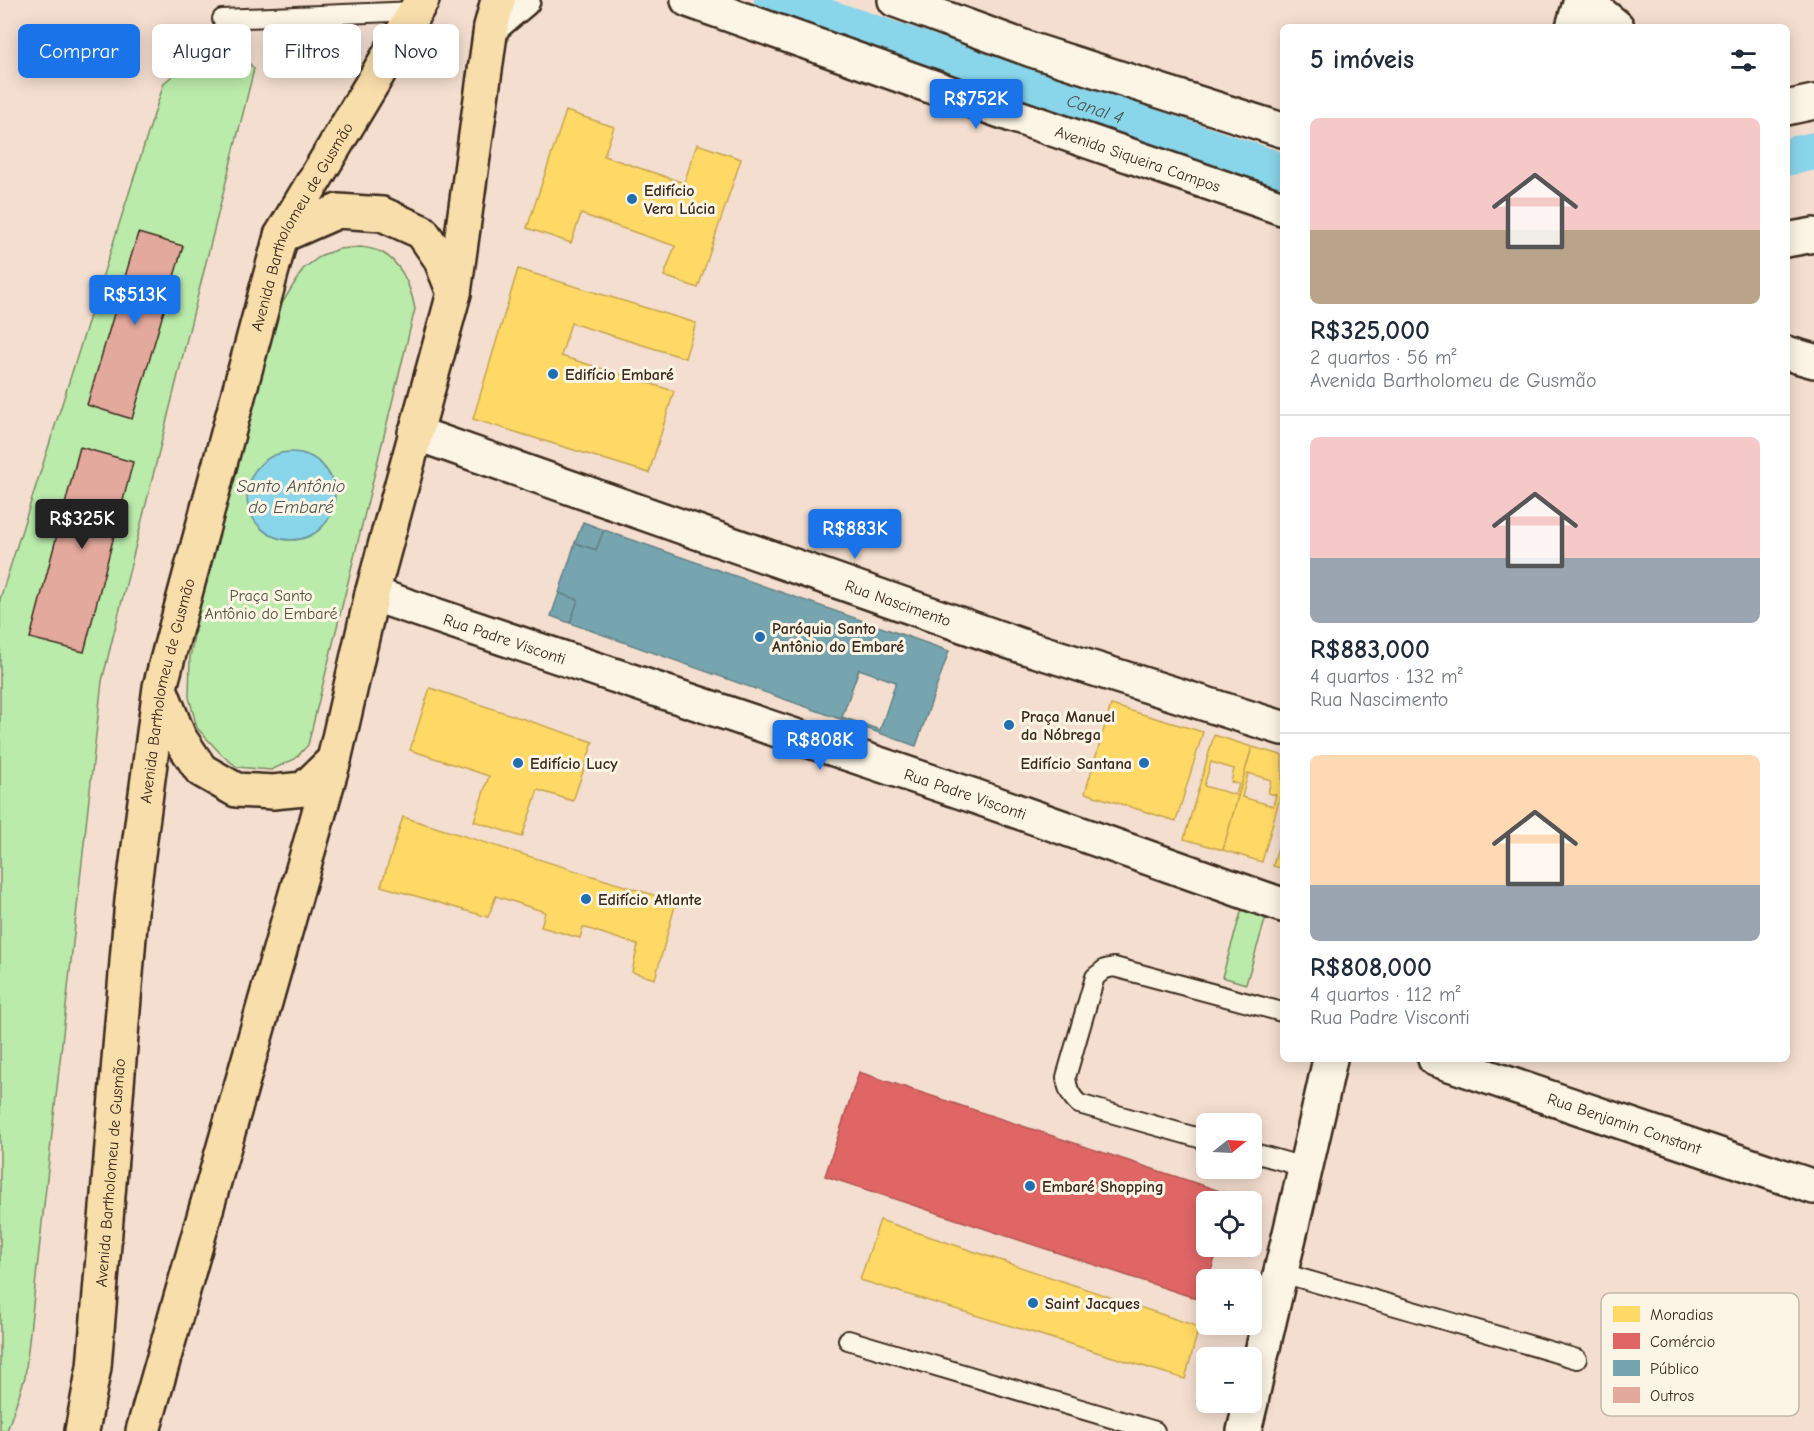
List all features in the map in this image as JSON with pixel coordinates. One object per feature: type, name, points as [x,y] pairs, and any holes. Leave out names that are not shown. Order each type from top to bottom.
[{"type":"main road","name":"Avenida Bartholomeu de Gusmão","points":[[82,1431],[94,1367],[132,900],[160,687],[281,236],[419,6]]},
{"type":"main road","points":[[143,1431],[334,760],[372,594],[454,293],[494,14]]},
{"type":"main road","points":[[281,236],[338,211],[382,213],[422,232],[440,258],[454,293]]},
{"type":"main road","points":[[160,687],[179,737],[201,770],[236,790],[273,792],[304,789],[334,760]]},
{"type":"street","points":[[494,14],[523,0]]},
{"type":"street","name":"Avenida Siqueira Campos","points":[[688,0],[1280,207]]},
{"type":"street","points":[[895,0],[1032,50],[1280,129]]},
{"type":"street","points":[[1574,24],[1582,0],[1613,24]]},
{"type":"street","points":[[1790,99],[1814,101]]},
{"type":"street","points":[[1790,107],[1814,101]]},
{"type":"street","points":[[1790,239],[1814,235]]},
{"type":"street","points":[[1790,354],[1814,361]]},
{"type":"street","name":"Rua Nascimento","points":[[414,433],[1022,646],[1280,727]]},
{"type":"street","name":"Rua Padre Visconti","points":[[372,594],[963,792],[1280,904]]},
{"type":"street","points":[[1262,1353],[1307,1168],[1329,1062]]},
{"type":"street","name":"Rua Benjamin Constant","points":[[1444,1062],[1814,1187]]},
{"type":"street","points":[[1244,1431],[1248,1413]]},
{"type":"lane","points":[[222,19],[419,6]]},
{"type":"lane","points":[[1196,1137],[1079,1104],[1067,1089],[1066,1077],[1095,976],[1114,967],[1280,1011]]},
{"type":"lane","points":[[1262,1155],[1307,1168]]},
{"type":"lane","points":[[1280,1272],[1577,1359]]},
{"type":"lane","points":[[848,1340],[1155,1431]]},
{"type":"green space","points":[[251,65],[254,69],[102,681],[25,1377],[7,1431],[0,1431],[0,599],[164,83],[170,78],[251,78]]},
{"type":"green space","name":"Praça Santo Antônio do Embaré","points":[[361,247],[381,252],[395,263],[408,285],[415,309],[308,745],[295,759],[271,770],[237,767],[222,755],[197,728],[189,697],[190,657],[201,598],[275,315],[303,269],[322,255],[339,249]]},
{"type":"green space","points":[[1242,909],[1266,917],[1246,984],[1222,977]]},
{"type":"water","name":"Santo Antônio do Embaré","points":[[291,452],[316,459],[328,471],[335,496],[328,521],[316,533],[291,540],[266,533],[254,521],[247,496],[254,471],[266,459]]},
{"type":"building: Moradias","name":"Edifício Vera Lúcia","points":[[566,111],[614,127],[604,156],[684,183],[697,144],[741,159],[698,288],[664,276],[675,246],[581,214],[571,243],[527,228]]},
{"type":"building: Moradias","name":"Edifício Embaré","points":[[518,269],[696,323],[685,358],[571,323],[561,356],[674,391],[649,473],[473,419]]},
{"type":"building: Moradias","name":"Edifício Lucy","points":[[430,688],[593,742],[573,801],[538,790],[522,837],[474,821],[489,776],[410,750]]},
{"type":"building: Moradias","name":"Edifício Santana","points":[[1111,705],[1203,732],[1176,821],[1085,793]]},
{"type":"building: Moradias","points":[[1214,735],[1252,747],[1223,850],[1184,839]],"holes":[[[1211,762],[1234,769],[1231,782],[1239,784],[1236,795],[1204,786]]]},
{"type":"building: Moradias","points":[[1252,747],[1280,754],[1280,797],[1262,862],[1223,850]],"holes":[[[1248,773],[1271,780],[1268,793],[1276,795],[1273,806],[1242,797]]]},
{"type":"building: Moradias","name":"Edifício Atlante","points":[[403,817],[676,902],[655,979],[632,972],[638,945],[583,927],[580,938],[541,927],[545,912],[496,896],[488,917],[381,886]]},
{"type":"building: Moradias","points":[[1280,840],[1280,868],[1273,866]]},
{"type":"building: Moradias","name":"Saint Jacques","points":[[880,1220],[1196,1326],[1197,1335],[1185,1379],[860,1280]]},
{"type":"building: Comércio","name":"Embaré Shopping","points":[[859,1072],[1220,1191],[1196,1191],[1196,1257],[1215,1257],[1212,1269],[1196,1269],[1196,1298],[825,1176]]},
{"type":"building: Público","points":[[583,522],[604,530],[596,550],[575,543]]},
{"type":"building: Público","name":"Paróquia Santo Antônio do Embaré","points":[[604,530],[949,651],[916,746],[570,623],[578,600],[559,593],[575,543],[596,550]],"holes":[[[859,669],[896,682],[880,730],[842,717]]]},
{"type":"building: Público","points":[[559,593],[578,600],[570,623],[551,616]]},
{"type":"building: Outros","points":[[138,233],[183,246],[132,419],[87,405]]},
{"type":"building: Outros","points":[[80,447],[133,462],[84,652],[30,638]]},
{"type":"waterway","name":"Canal 4","points":[[773,0],[1280,171]]},
{"type":"waterway","name":"Canal 4","points":[[1790,156],[1814,151]]},
{"type":"place","name":"Edifício Vera Lúcia","points":[[632,199]]},
{"type":"place","name":"Edifício Embaré","points":[[553,374]]},
{"type":"place","name":"Paróquia Santo Antônio do Embaré","points":[[760,637]]},
{"type":"place","name":"Praça Manuel da Nóbrega","points":[[1009,725]]},
{"type":"place","name":"Edifício Lucy","points":[[518,763]]},
{"type":"place","name":"Edifício Santana","points":[[1144,763]]},
{"type":"place","name":"Edifício Atlante","points":[[586,899]]},
{"type":"place","name":"Embaré Shopping","points":[[1030,1186]]},
{"type":"place","name":"Saint Jacques","points":[[1033,1303]]}]
